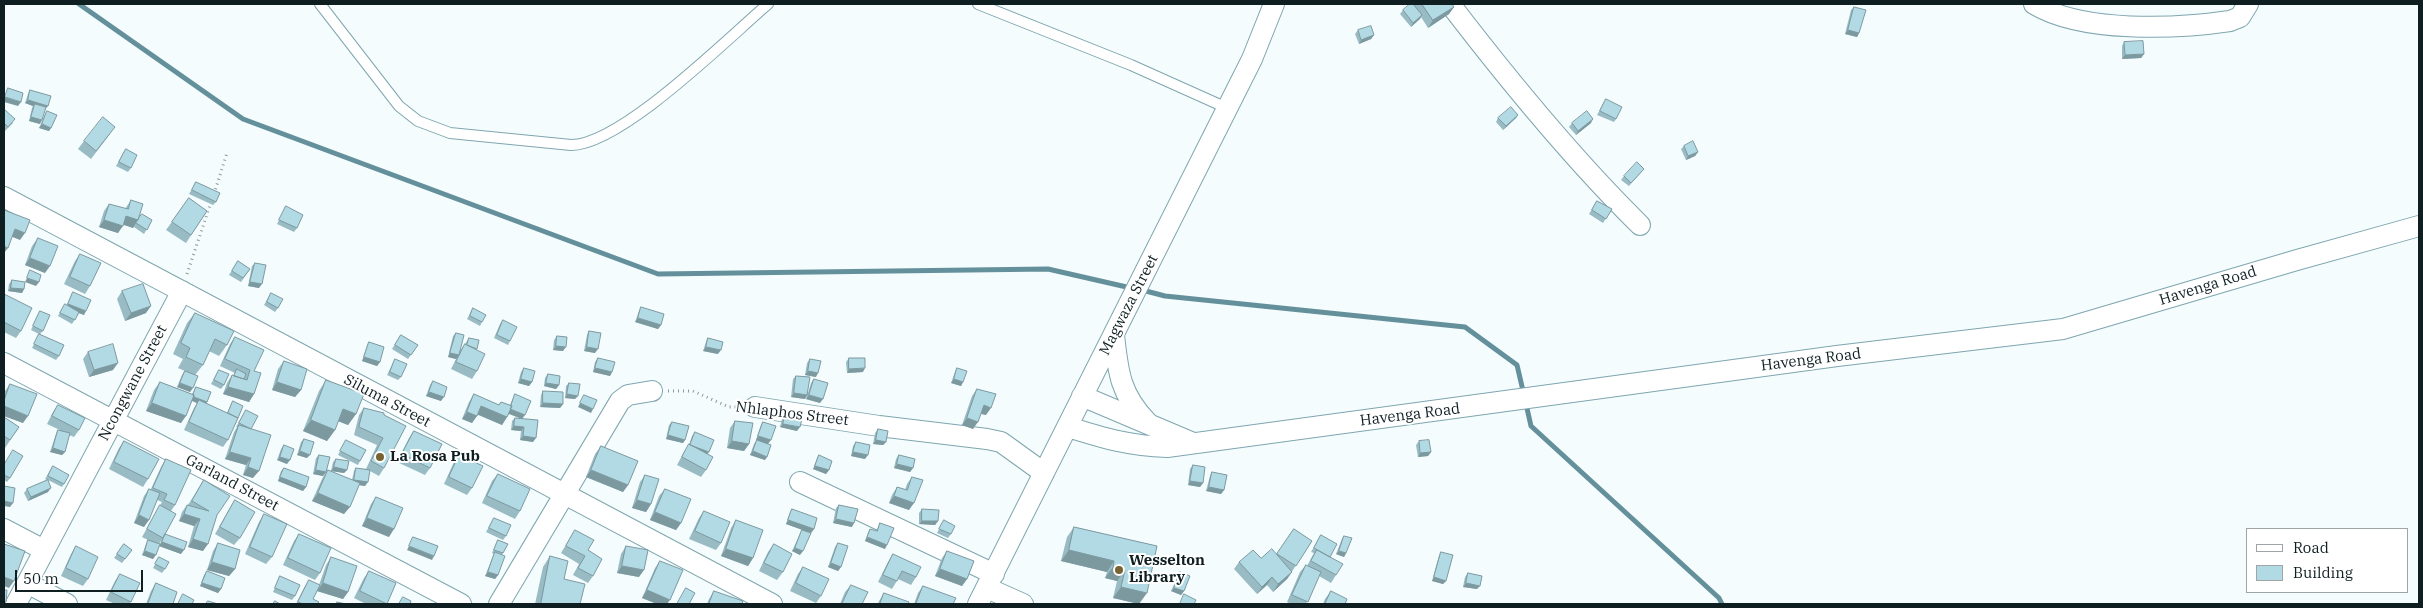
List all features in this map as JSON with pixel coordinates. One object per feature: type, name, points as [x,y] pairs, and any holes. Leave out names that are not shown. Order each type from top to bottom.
[{"type":"street","name":"Magwaza Street","points":[[987,589],[1252,59],[1274,4]]},
{"type":"street","points":[[1450,4],[1554,133],[1640,225]]},
{"type":"street","points":[[2034,4],[2060,14],[2090,22],[2150,27],[2235,20],[2240,17],[2248,4]]},
{"type":"street","name":"Siluma Street","points":[[4,197],[772,604]]},
{"type":"street","name":"Havenga Road","points":[[1068,427],[1112,442],[1167,447],[1827,358],[2063,329],[2419,226]]},
{"type":"street","name":"Ncongwane Street","points":[[16,604],[182,292]]},
{"type":"street","points":[[1114,335],[1121,384],[1132,405],[1151,426]]},
{"type":"street","name":"Garland Street","points":[[4,362],[461,604]]},
{"type":"street","points":[[500,604],[564,494],[577,477],[620,401],[628,395],[652,392]]},
{"type":"street","name":"Havenga Road","points":[[1082,396],[1193,443]]},
{"type":"street","name":"Nhlaphos Street","points":[[755,407],[1001,442],[1044,473]]},
{"type":"street","points":[[800,482],[987,589],[1022,604]]},
{"type":"street","points":[[4,528],[44,550]]},
{"type":"street","points":[[26,583],[67,604]]},
{"type":"lane","points":[[320,4],[399,106],[418,122],[450,133],[571,145],[583,145],[603,137],[646,110],[768,4]]},
{"type":"lane","points":[[978,4],[1131,65],[1227,108]]},
{"type":"path","points":[[182,292],[227,152]]},
{"type":"path","name":"Nhlaphos Street","points":[[652,392],[692,392],[729,407],[755,407]]},
{"type":"building","points":[[1410,4],[1413,4],[1422,15],[1413,23],[1403,10]]},
{"type":"building","points":[[1422,4],[1452,4],[1454,7],[1433,20]]},
{"type":"building","points":[[1854,7],[1866,10],[1859,33],[1848,30]]},
{"type":"building","points":[[1371,26],[1374,35],[1361,40],[1358,30]]},
{"type":"building","points":[[2143,41],[2144,54],[2125,55],[2124,42]]},
{"type":"building","points":[[8,88],[23,93],[21,102],[5,97]]},
{"type":"building","points":[[30,90],[51,96],[48,106],[28,100]]},
{"type":"building","points":[[1606,99],[1622,107],[1616,119],[1600,111]]},
{"type":"building","points":[[35,104],[46,107],[42,120],[31,117]]},
{"type":"building","points":[[1511,107],[1518,115],[1506,126],[1498,118]]},
{"type":"building","points":[[4,109],[15,119],[8,127],[4,123]]},
{"type":"building","points":[[47,111],[57,115],[51,128],[42,124]]},
{"type":"building","points":[[1587,111],[1593,119],[1578,131],[1572,123]]},
{"type":"building","points":[[103,117],[115,127],[96,151],[84,141]]},
{"type":"building","points":[[1693,141],[1698,152],[1688,156],[1684,146]]},
{"type":"building","points":[[126,149],[137,155],[131,168],[119,162]]},
{"type":"building","points":[[1637,162],[1644,169],[1631,183],[1624,176]]},
{"type":"building","points":[[196,182],[220,193],[216,202],[192,190]]},
{"type":"building","points":[[189,198],[207,211],[191,235],[172,222]]},
{"type":"building","points":[[131,200],[143,204],[138,220],[126,216],[123,226],[104,220],[109,204],[128,209]]},
{"type":"building","points":[[1597,201],[1612,209],[1606,219],[1592,210]]},
{"type":"building","points":[[286,206],[303,215],[297,228],[279,220]]},
{"type":"building","points":[[4,210],[30,220],[25,233],[15,229],[8,248],[4,246]]},
{"type":"building","points":[[142,214],[152,220],[147,230],[136,223]]},
{"type":"building","points":[[38,238],[58,246],[50,266],[30,258]]},
{"type":"building","points":[[80,254],[101,263],[90,286],[70,277]]},
{"type":"building","points":[[238,261],[250,269],[243,278],[232,271]]},
{"type":"building","points":[[255,263],[266,265],[262,284],[250,282]]},
{"type":"building","points":[[30,270],[41,275],[39,282],[27,278]]},
{"type":"building","points":[[12,280],[25,282],[24,289],[11,288]]},
{"type":"building","points":[[143,284],[151,306],[131,313],[122,291]]},
{"type":"building","points":[[73,292],[91,300],[86,311],[68,304]]},
{"type":"building","points":[[271,293],[283,299],[278,308],[267,302]]},
{"type":"building","points":[[4,294],[32,308],[21,331],[4,322]]},
{"type":"building","points":[[65,304],[79,312],[75,320],[60,313]]},
{"type":"building","points":[[641,307],[664,314],[661,325],[638,318]]},
{"type":"building","points":[[473,308],[486,315],[482,322],[470,316]]},
{"type":"building","points":[[40,311],[50,315],[43,331],[33,326]]},
{"type":"building","points":[[195,313],[234,331],[227,345],[215,339],[203,365],[186,357],[190,348],[181,343]]},
{"type":"building","points":[[503,320],[517,327],[510,341],[497,335]]},
{"type":"building","points":[[589,331],[601,333],[598,349],[587,347]]},
{"type":"building","points":[[456,333],[464,335],[459,355],[450,353]]},
{"type":"building","points":[[39,334],[64,345],[59,356],[34,344]]},
{"type":"building","points":[[401,335],[418,345],[411,355],[395,345]]},
{"type":"building","points":[[557,336],[567,337],[566,347],[556,346]]},
{"type":"building","points":[[235,337],[264,350],[254,371],[261,373],[254,394],[228,387],[232,375],[247,380],[250,370],[225,359]]},
{"type":"building","points":[[469,338],[479,340],[477,349],[467,345]]},
{"type":"building","points":[[708,338],[723,342],[721,350],[706,347]]},
{"type":"building","points":[[369,342],[384,347],[380,362],[364,357]]},
{"type":"building","points":[[113,344],[118,363],[94,370],[88,352]]},
{"type":"building","points":[[465,344],[485,354],[477,371],[456,362]]},
{"type":"building","points":[[598,358],[615,362],[612,372],[595,368]]},
{"type":"building","points":[[849,358],[865,358],[865,368],[849,369]]},
{"type":"building","points":[[395,359],[407,364],[401,377],[390,372]]},
{"type":"building","points":[[810,359],[821,361],[818,373],[808,371]]},
{"type":"building","points":[[284,361],[307,369],[301,390],[277,382]]},
{"type":"building","points":[[524,368],[535,371],[532,382],[521,379]]},
{"type":"building","points":[[957,368],[967,371],[963,382],[954,379]]},
{"type":"building","points":[[237,369],[246,374],[244,379],[234,376]]},
{"type":"building","points":[[219,370],[229,374],[224,385],[214,380]]},
{"type":"building","points":[[185,371],[198,376],[193,388],[180,383]]},
{"type":"building","points":[[548,374],[560,376],[559,385],[546,383]]},
{"type":"building","points":[[796,376],[810,377],[807,395],[794,393]]},
{"type":"building","points":[[814,379],[828,383],[823,399],[809,395]]},
{"type":"building","points":[[326,380],[364,394],[356,414],[343,409],[335,430],[311,420]]},
{"type":"building","points":[[433,381],[447,387],[444,397],[429,392]]},
{"type":"building","points":[[160,382],[194,395],[186,416],[152,403]]},
{"type":"building","points":[[569,383],[580,384],[578,396],[567,394]]},
{"type":"building","points":[[10,384],[37,394],[28,416],[4,406]]},
{"type":"building","points":[[196,387],[211,392],[207,402],[194,397]]},
{"type":"building","points":[[977,389],[996,394],[991,408],[984,405],[978,422],[967,418]]},
{"type":"building","points":[[543,391],[563,392],[563,404],[543,403]]},
{"type":"building","points":[[474,394],[499,405],[501,402],[512,406],[507,417],[481,406],[477,416],[467,412]]},
{"type":"building","points":[[515,394],[531,401],[525,415],[510,409]]},
{"type":"building","points":[[584,395],[597,400],[593,409],[580,403]]},
{"type":"building","points":[[199,400],[238,418],[228,440],[189,422]]},
{"type":"building","points":[[233,401],[243,406],[238,418],[228,413]]},
{"type":"building","points":[[58,405],[85,418],[79,430],[52,416]]},
{"type":"building","points":[[364,408],[384,413],[384,415],[406,426],[384,468],[371,461],[383,438],[359,427]]},
{"type":"building","points":[[246,410],[258,416],[251,429],[239,423]]},
{"type":"building","points":[[785,415],[802,419],[800,427],[783,424]]},
{"type":"building","points":[[4,417],[19,427],[10,440],[4,436]]},
{"type":"building","points":[[515,418],[538,420],[536,438],[523,436],[524,427],[514,426]]},
{"type":"building","points":[[735,421],[753,423],[749,444],[732,441]]},
{"type":"building","points":[[672,422],[689,426],[685,440],[668,435]]},
{"type":"building","points":[[763,422],[776,426],[771,440],[758,436]]},
{"type":"building","points":[[239,425],[271,435],[259,471],[248,467],[251,458],[230,452]]},
{"type":"building","points":[[878,429],[888,431],[886,442],[876,440]]},
{"type":"building","points":[[58,430],[70,433],[65,452],[53,448]]},
{"type":"building","points":[[414,431],[442,444],[430,468],[402,454]]},
{"type":"building","points":[[695,432],[714,440],[709,452],[690,445]]},
{"type":"building","points":[[304,439],[314,442],[310,455],[300,451]]},
{"type":"building","points":[[346,440],[366,450],[360,461],[340,451]]},
{"type":"building","points":[[757,440],[771,445],[767,457],[753,451]]},
{"type":"building","points":[[1429,440],[1431,452],[1420,453],[1419,441]]},
{"type":"building","points":[[124,441],[159,459],[148,479],[114,462]]},
{"type":"building","points":[[856,442],[870,445],[868,455],[853,452]]},
{"type":"building","points":[[689,444],[713,457],[706,470],[682,457]]},
{"type":"building","points":[[284,445],[294,449],[290,460],[280,457]]},
{"type":"building","points":[[601,446],[638,461],[628,485],[591,470]]},
{"type":"building","points":[[13,450],[23,456],[10,478],[4,475],[4,465]]},
{"type":"building","points":[[319,455],[330,457],[326,472],[316,470]]},
{"type":"building","points":[[459,455],[483,466],[472,488],[449,477]]},
{"type":"building","points":[[819,455],[832,461],[829,470],[815,466]]},
{"type":"building","points":[[899,455],[915,459],[913,468],[897,464]]},
{"type":"building","points":[[166,459],[191,470],[175,505],[164,500],[167,494],[153,488]]},
{"type":"building","points":[[336,459],[349,461],[347,470],[334,467]]},
{"type":"building","points":[[1193,465],[1205,467],[1203,483],[1190,481]]},
{"type":"building","points":[[53,466],[69,475],[64,484],[48,476]]},
{"type":"building","points":[[284,468],[309,477],[306,487],[280,477]]},
{"type":"building","points":[[356,468],[370,470],[368,482],[354,480]]},
{"type":"building","points":[[328,470],[360,483],[350,507],[318,493]]},
{"type":"building","points":[[1212,472],[1227,475],[1224,490],[1209,487]]},
{"type":"building","points":[[498,474],[530,489],[520,511],[487,496]]},
{"type":"building","points":[[645,475],[659,479],[651,504],[637,500]]},
{"type":"building","points":[[912,477],[923,480],[914,503],[894,496],[897,487],[907,490]]},
{"type":"building","points":[[48,480],[51,488],[31,497],[27,489]]},
{"type":"building","points":[[204,480],[230,496],[217,515],[208,544],[193,539],[200,519],[184,514],[187,505],[209,511],[192,501]]},
{"type":"building","points":[[4,486],[15,488],[13,503],[4,501]]},
{"type":"building","points":[[149,489],[160,493],[149,520],[139,515]]},
{"type":"building","points":[[665,489],[691,499],[681,523],[655,512]]},
{"type":"building","points":[[376,497],[403,508],[394,529],[367,518]]},
{"type":"building","points":[[235,500],[255,512],[240,538],[220,527]]},
{"type":"building","points":[[160,505],[176,514],[163,538],[147,529]]},
{"type":"building","points":[[839,505],[858,509],[854,523],[836,519]]},
{"type":"building","points":[[792,509],[817,518],[814,529],[788,520]]},
{"type":"building","points":[[922,509],[939,510],[938,521],[922,521]]},
{"type":"building","points":[[704,511],[730,522],[721,543],[695,531]]},
{"type":"building","points":[[264,514],[287,524],[272,557],[250,547]]},
{"type":"building","points":[[494,518],[511,525],[506,536],[489,528]]},
{"type":"building","points":[[736,520],[763,530],[753,558],[726,549]]},
{"type":"building","points":[[944,520],[955,526],[951,534],[939,529]]},
{"type":"building","points":[[880,523],[894,528],[887,545],[867,537],[870,529],[877,531]]},
{"type":"building","points":[[1074,527],[1157,546],[1147,593],[1121,587],[1125,570],[1113,567],[1114,561],[1069,550]]},
{"type":"building","points":[[1294,529],[1312,541],[1296,566],[1277,554]]},
{"type":"building","points":[[575,530],[594,540],[588,550],[602,559],[593,576],[578,568],[585,556],[566,546]]},
{"type":"building","points":[[802,530],[811,533],[803,551],[795,548]]},
{"type":"building","points":[[165,534],[187,542],[184,550],[162,542]]},
{"type":"building","points":[[299,534],[331,548],[320,573],[288,558]]},
{"type":"building","points":[[1321,535],[1337,544],[1330,557],[1314,548]]},
{"type":"building","points":[[1344,536],[1352,538],[1346,553],[1339,551]]},
{"type":"building","points":[[413,537],[438,546],[434,556],[409,546]]},
{"type":"building","points":[[148,540],[160,544],[156,555],[145,551]]},
{"type":"building","points":[[498,540],[508,544],[503,553],[494,550]]},
{"type":"building","points":[[218,543],[240,550],[235,569],[212,562]]},
{"type":"building","points":[[838,543],[848,546],[841,567],[831,563]]},
{"type":"building","points":[[4,544],[25,551],[14,581],[4,577]]},
{"type":"building","points":[[124,544],[132,550],[125,559],[117,554]]},
{"type":"building","points":[[774,544],[792,554],[783,572],[764,563]]},
{"type":"building","points":[[76,546],[98,557],[88,579],[66,568]]},
{"type":"building","points":[[626,546],[648,550],[644,570],[622,566]]},
{"type":"building","points":[[1272,549],[1292,572],[1278,584],[1272,577],[1262,587],[1239,562],[1253,550],[1261,558]]},
{"type":"building","points":[[1317,550],[1343,564],[1336,575],[1311,561]]},
{"type":"building","points":[[947,551],[974,561],[967,579],[940,569]]},
{"type":"building","points":[[495,552],[505,556],[498,575],[488,572]]},
{"type":"building","points":[[1441,552],[1453,555],[1446,581],[1434,577]]},
{"type":"building","points":[[893,554],[921,567],[916,577],[902,571],[897,581],[883,575]]},
{"type":"building","points":[[550,556],[568,561],[564,579],[585,584],[580,604],[541,604]]},
{"type":"building","points":[[159,557],[169,562],[165,569],[155,564]]},
{"type":"building","points":[[331,557],[357,566],[348,592],[323,583]]},
{"type":"building","points":[[660,561],[683,570],[670,600],[647,590]]},
{"type":"building","points":[[1306,565],[1321,572],[1308,602],[1292,595]]},
{"type":"building","points":[[803,567],[829,579],[821,596],[796,583]]},
{"type":"building","points":[[207,571],[225,578],[221,589],[202,583]]},
{"type":"building","points":[[369,571],[396,583],[387,604],[360,591]]},
{"type":"building","points":[[1180,572],[1190,576],[1184,591],[1174,588]]},
{"type":"building","points":[[1468,573],[1482,576],[1480,586],[1466,583]]},
{"type":"building","points":[[120,574],[140,583],[131,602],[111,592]]},
{"type":"building","points":[[280,576],[300,585],[295,596],[275,588]]},
{"type":"building","points":[[309,580],[320,585],[313,599],[319,602],[317,604],[298,602]]},
{"type":"building","points":[[156,583],[177,592],[173,604],[148,604]]},
{"type":"building","points":[[851,585],[868,592],[862,604],[842,604]]},
{"type":"building","points":[[923,586],[956,598],[953,604],[916,604]]},
{"type":"building","points":[[686,588],[695,593],[689,604],[677,604]]},
{"type":"building","points":[[4,590],[7,590],[6,602],[4,602]]},
{"type":"building","points":[[714,591],[743,601],[742,604],[709,604]]},
{"type":"building","points":[[1331,591],[1347,599],[1345,604],[1325,604]]},
{"type":"building","points":[[884,593],[909,602],[908,604],[880,604]]},
{"type":"building","points":[[183,594],[194,600],[192,604],[178,604]]},
{"type":"building","points":[[1184,594],[1196,600],[1194,604],[1180,604]]},
{"type":"building","points":[[403,597],[411,601],[410,604],[399,604]]},
{"type":"building","points":[[208,601],[218,604],[206,604]]},
{"type":"waterway","points":[[79,4],[243,119],[658,274],[1048,269],[1131,288]]},
{"type":"waterway","points":[[1142,290],[1165,296],[1465,327],[1517,365],[1524,395]]},
{"type":"waterway","points":[[1526,404],[1531,426],[1719,598],[1722,604]]},
{"type":"place","name":"La Rosa Pub","points":[[380,457]]},
{"type":"place","name":"Wesselton Library","points":[[1119,570]]}]
